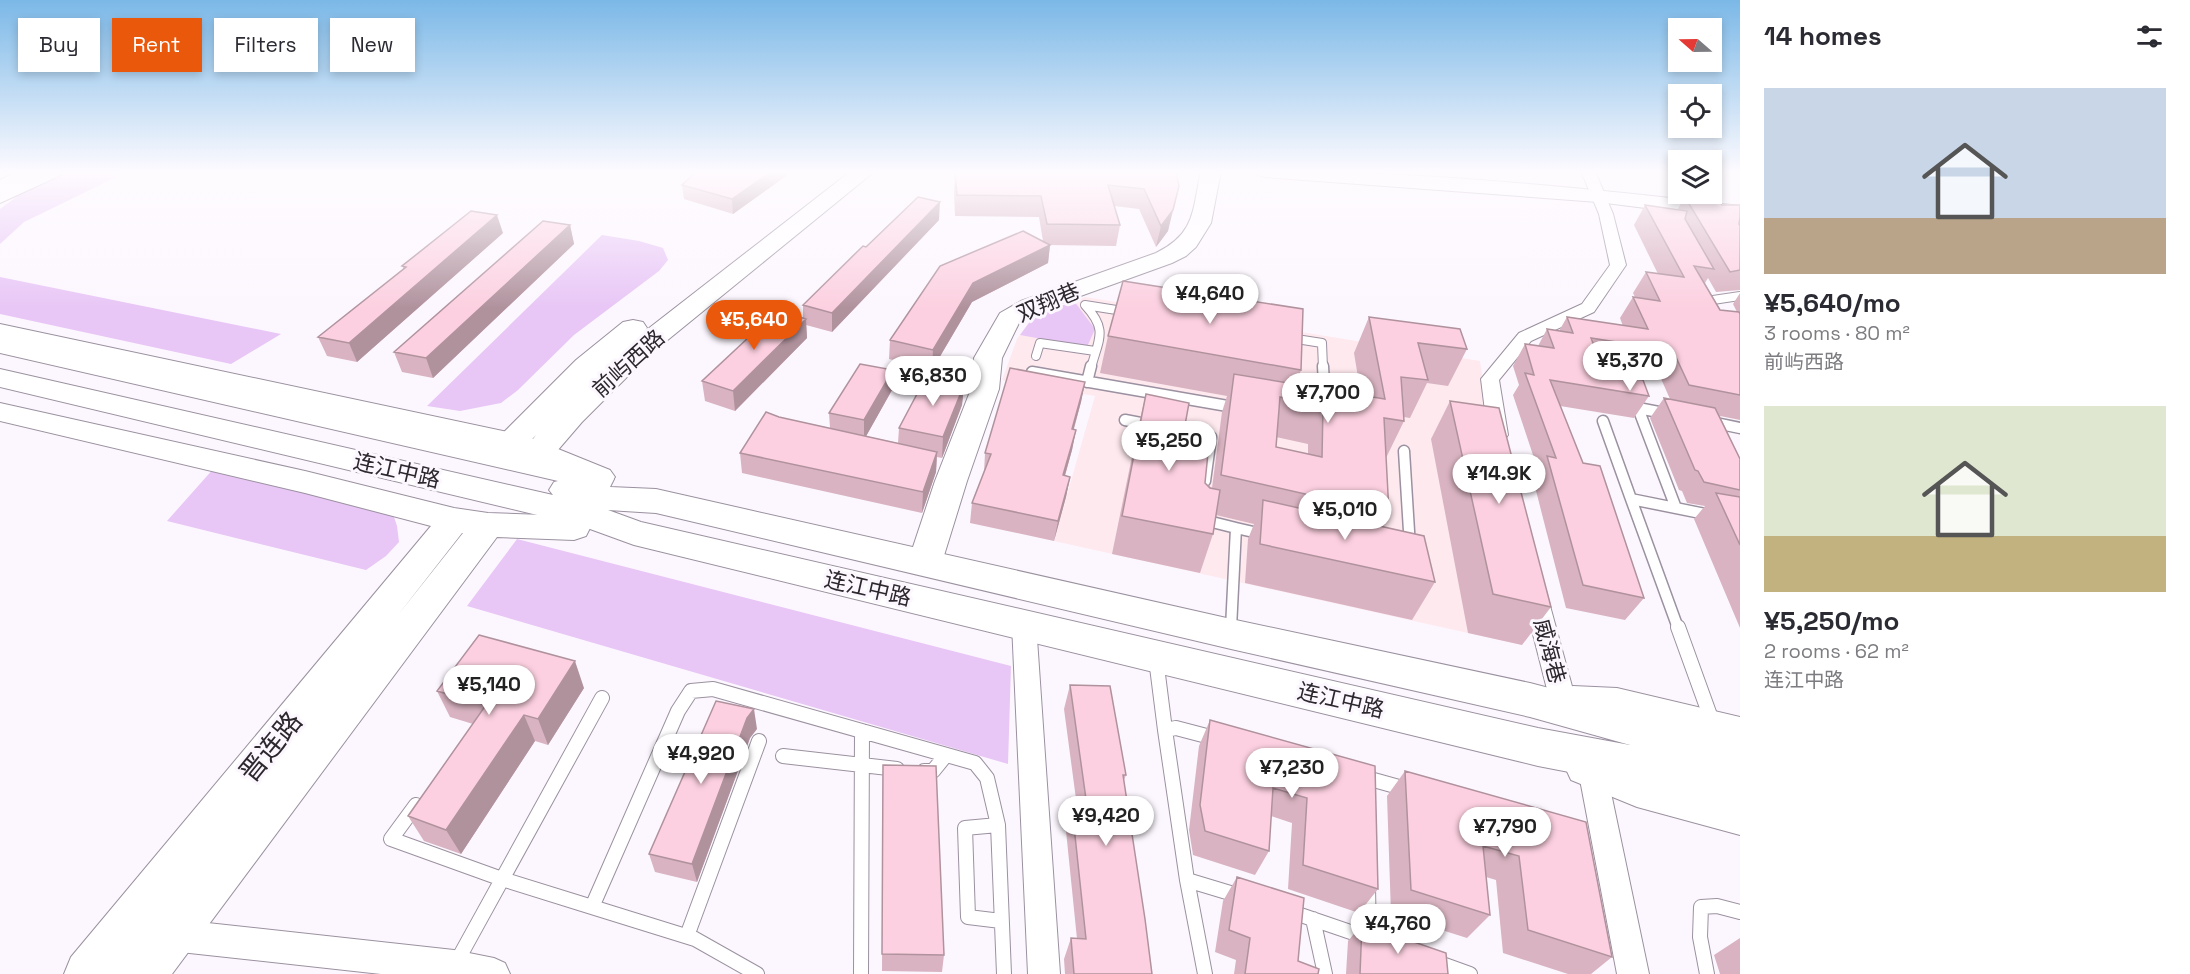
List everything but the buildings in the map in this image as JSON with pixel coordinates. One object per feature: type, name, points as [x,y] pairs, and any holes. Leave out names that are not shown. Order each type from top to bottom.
[{"type":"main road","name":"前屿西路","points":[[511,442],[586,366],[698,274],[789,216]]},
{"type":"main road","name":"前屿西路","points":[[540,451],[571,416],[638,350],[803,216]]},
{"type":"main road","name":"双翔巷","points":[[925,562],[949,467],[985,389],[988,358],[1009,318],[1030,306],[1164,258],[1184,248],[1194,239],[1201,216]]},
{"type":"main road","points":[[0,332],[511,442],[540,451],[656,501]]},
{"type":"main road","points":[[0,345],[608,482]]},
{"type":"main road","name":"连江中路","points":[[0,361],[480,503],[603,498],[656,501],[1231,634],[1547,700]]},
{"type":"main road","name":"连江中路","points":[[0,378],[480,503],[587,515],[634,533],[1538,747],[1734,765]]},
{"type":"main road","points":[[0,394],[480,503],[574,528],[634,533]]},
{"type":"main road","points":[[0,412],[305,482],[480,503]]},
{"type":"main road","name":"晋连路","points":[[142,974],[480,503]]},
{"type":"main road","name":"晋连路","points":[[88,974],[480,503]]},
{"type":"main road","points":[[1547,700],[1617,705],[1734,765]]},
{"type":"main road","points":[[1538,747],[1637,788],[1734,765]]},
{"type":"street","points":[[1500,457],[1490,379],[1524,337],[1588,308],[1618,265],[1607,216]]},
{"type":"street","name":"威海巷","points":[[1528,568],[1547,700]]},
{"type":"street","points":[[1024,624],[1044,974]]},
{"type":"street","points":[[1592,769],[1601,841],[1633,974]]},
{"type":"street","points":[[171,935],[454,966],[494,974]]},
{"type":"lane","points":[[1708,290],[1718,310]]},
{"type":"lane","points":[[1713,300],[1740,296]]},
{"type":"lane","points":[[1088,382],[1101,329],[1095,316],[1085,304],[1140,314]]},
{"type":"lane","points":[[1277,336],[1322,343],[1326,411]]},
{"type":"lane","points":[[1036,356],[1040,343],[1095,351]]},
{"type":"lane","points":[[1032,372],[1247,409]]},
{"type":"lane","points":[[1676,508],[1638,408],[1683,417]]},
{"type":"lane","points":[[1695,419],[1740,428]]},
{"type":"lane","points":[[1125,420],[1211,437],[1203,495]]},
{"type":"lane","points":[[1603,421],[1734,765]]},
{"type":"lane","points":[[1404,452],[1411,557]]},
{"type":"lane","points":[[1631,499],[1740,521]]},
{"type":"lane","points":[[1201,507],[1200,519],[1271,536]]},
{"type":"lane","points":[[1231,634],[1236,528]]},
{"type":"lane","points":[[1156,657],[1187,880],[1205,974]]},
{"type":"lane","points":[[592,907],[678,711],[691,691],[713,688],[975,763],[987,778],[998,825],[1004,974]]},
{"type":"lane","points":[[454,966],[602,698]]},
{"type":"lane","points":[[1165,730],[1176,728],[1232,742]]},
{"type":"lane","points":[[861,974],[862,731]]},
{"type":"lane","points":[[687,936],[759,741]]},
{"type":"lane","points":[[783,756],[862,766],[933,771],[946,755]]},
{"type":"lane","points":[[1345,772],[1367,784],[1424,794]]},
{"type":"lane","points":[[423,795],[391,839],[613,916],[672,930],[719,949],[757,974]]},
{"type":"lane","points":[[998,825],[965,828],[968,917],[1001,921]]},
{"type":"lane","points":[[1271,906],[1375,940],[1368,870]]},
{"type":"lane","points":[[1187,880],[1250,899]]},
{"type":"lane","points":[[1707,974],[1700,937],[1701,907],[1717,906],[1740,912]]},
{"type":"lane","points":[[1314,919],[1326,974]]},
{"type":"lane","points":[[1414,954],[1463,973]]},
{"type":"shaded area","points":[[0,216],[35,216],[24,222],[0,244]]},
{"type":"shaded area","points":[[602,235],[639,241],[663,248],[668,260],[659,271],[574,335],[518,390],[501,403],[460,411],[427,406]]},
{"type":"shaded area","points":[[0,277],[281,334],[231,364],[0,314]]},
{"type":"shaded area","points":[[1085,297],[1480,361],[1522,645],[1054,541],[1095,396],[1002,380],[1017,339],[1034,316]]},
{"type":"shaded area","points":[[1074,301],[1095,329],[1087,347],[1020,335],[1034,316]]},
{"type":"shaded area","points":[[215,467],[393,514],[399,542],[386,556],[366,570],[167,521]]},
{"type":"shaded area","points":[[517,539],[1011,666],[1008,764],[467,606]]}]
